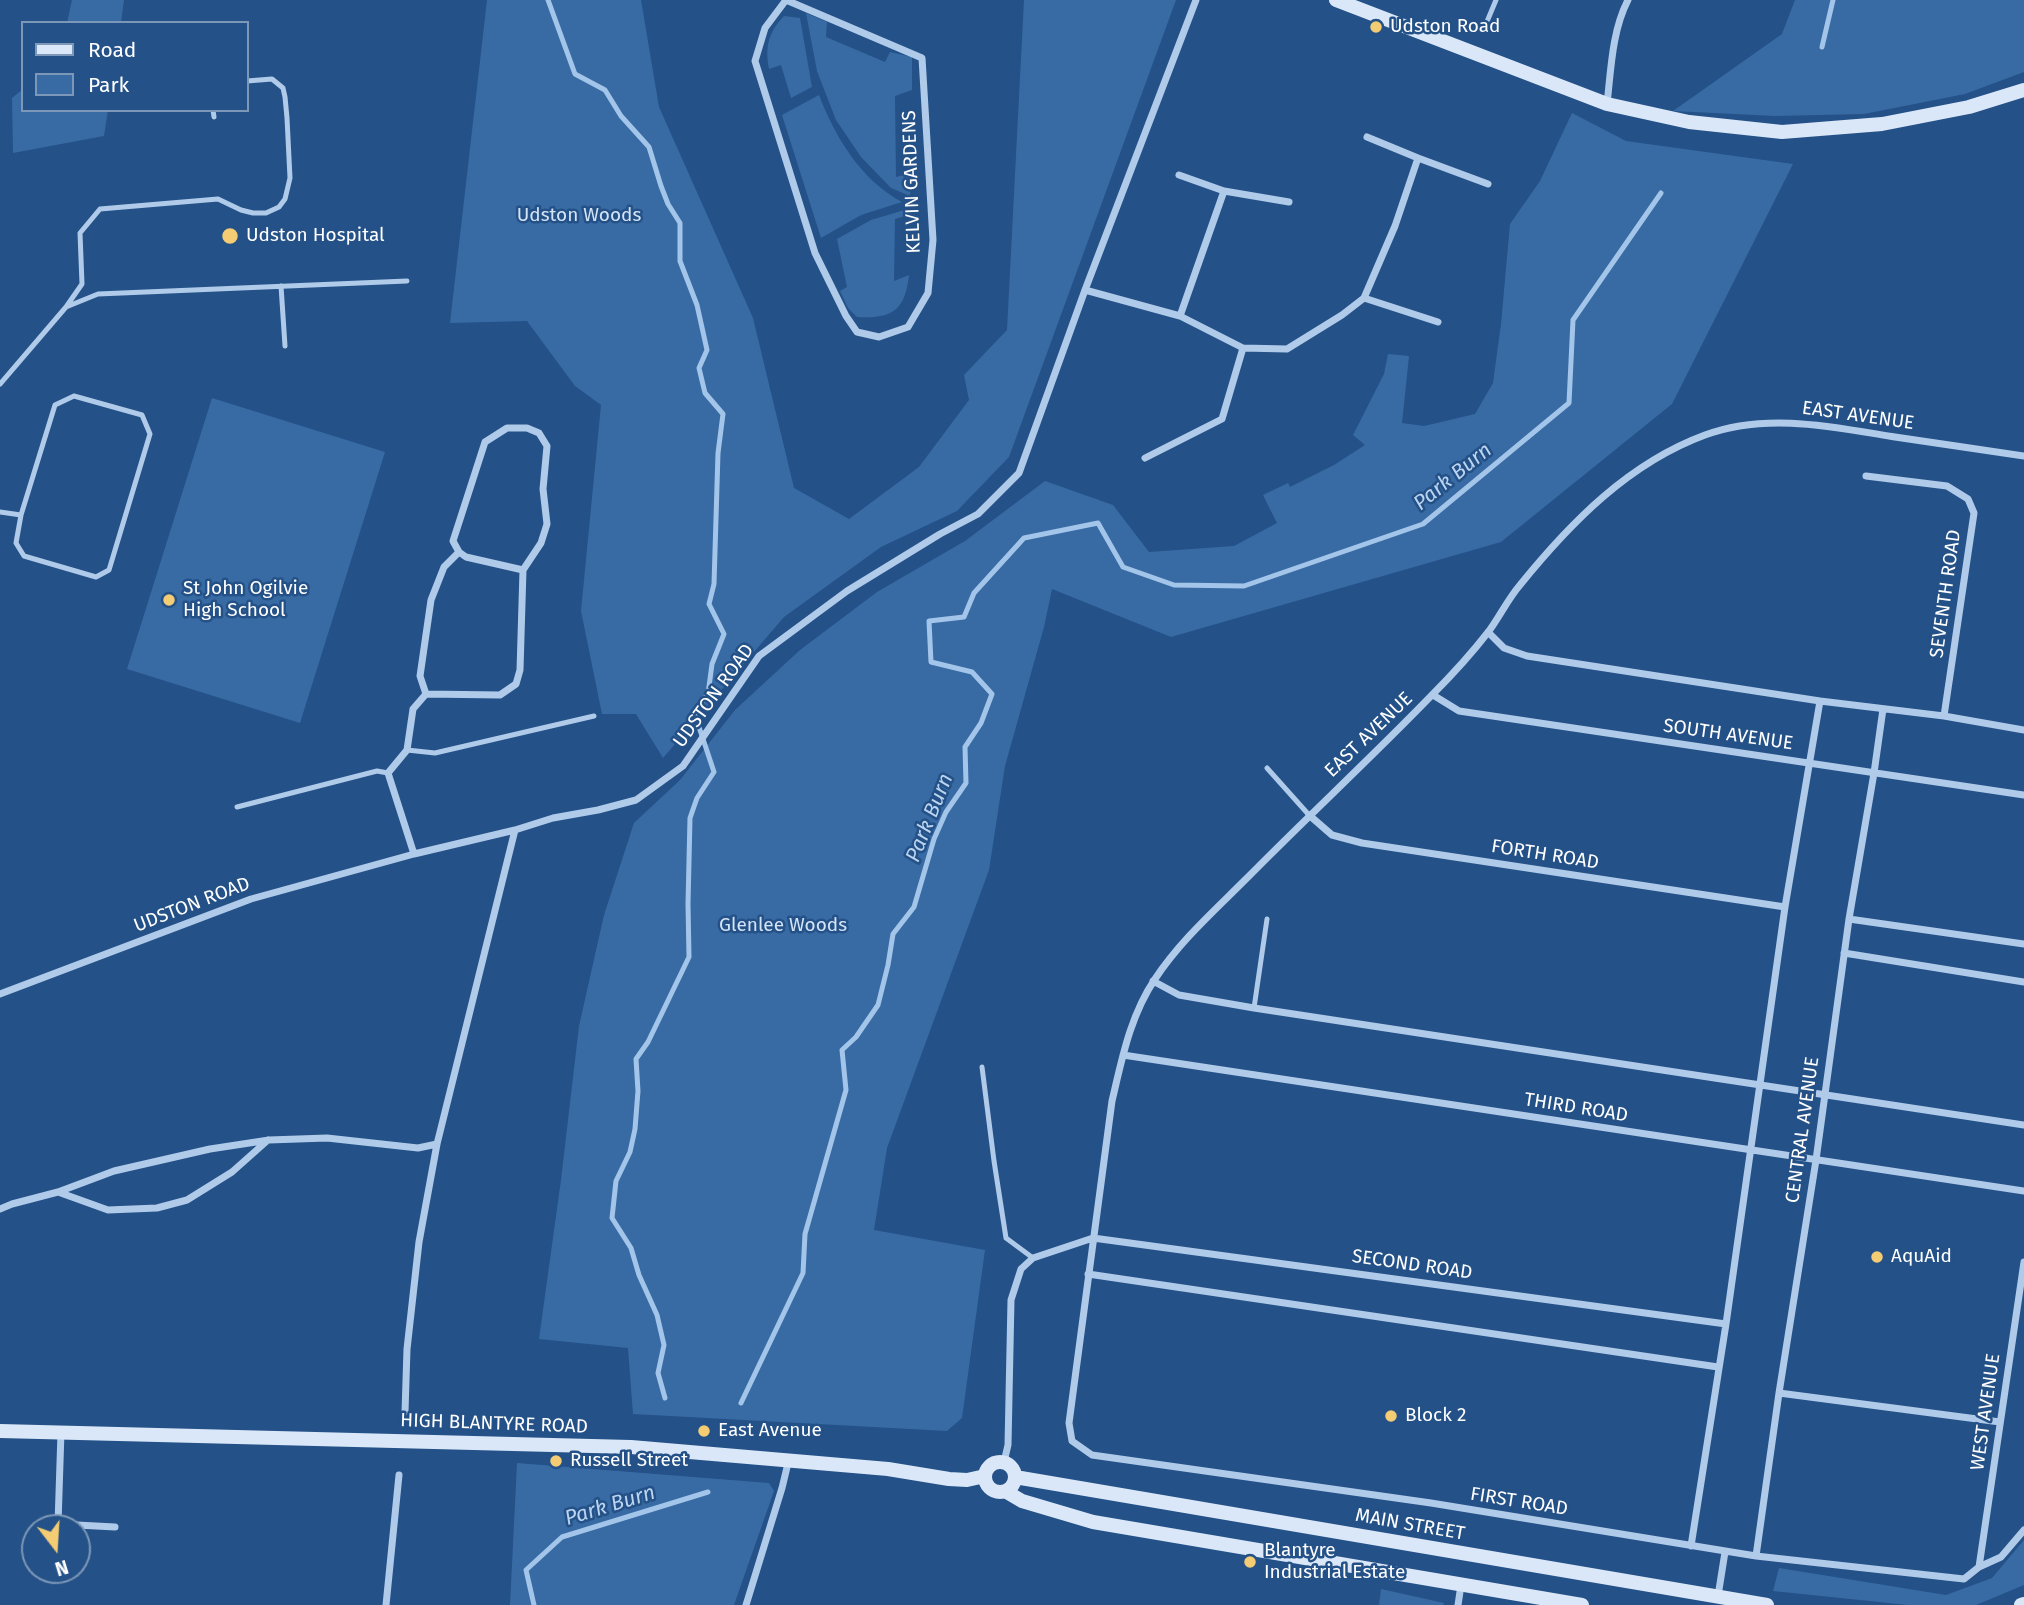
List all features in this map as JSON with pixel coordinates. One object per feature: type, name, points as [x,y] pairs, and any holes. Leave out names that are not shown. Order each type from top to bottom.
[{"type":"main road","points":[[1336,0],[1607,104],[1689,122],[1782,132],[1882,124],[1969,107],[2024,90]]},
{"type":"main road","name":"HIGH BLANTYRE ROAD","points":[[0,1431],[631,1447],[887,1469],[949,1479],[967,1480],[985,1476]]},
{"type":"main road","points":[[1005,1491],[1012,1486],[1015,1477],[1012,1468],[1004,1462],[995,1462],[988,1468],[985,1476],[991,1489],[1005,1491],[1022,1501],[1093,1522],[1581,1605]]},
{"type":"main road","name":"MAIN STREET","points":[[1015,1477],[1767,1605]]},
{"type":"street","name":"KELVIN GARDENS","points":[[786,0],[922,58],[933,240],[928,293],[908,327],[879,337],[857,332],[846,316],[815,253],[764,94],[755,61],[765,28],[786,0]]},
{"type":"street","name":"UDSTON ROAD","points":[[0,994],[251,898],[553,818],[636,800],[683,765],[759,656],[847,591],[978,514],[1020,473],[1085,290],[1196,0]]},
{"type":"street","points":[[1607,104],[1613,51],[1621,14],[1628,0]]},
{"type":"street","points":[[1367,137],[1488,184]]},
{"type":"street","points":[[1085,290],[1180,316],[1243,348],[1287,349],[1364,298],[1395,226],[1419,158]]},
{"type":"street","points":[[1179,175],[1224,191],[1289,202]]},
{"type":"street","points":[[1180,316],[1224,191]]},
{"type":"street","points":[[1364,298],[1438,322]]},
{"type":"street","points":[[1145,458],[1222,419],[1243,348]]},
{"type":"street","name":"EAST AVENUE","points":[[1069,1423],[1112,1101],[1136,1012],[1153,981],[1177,948],[1433,695],[1488,632],[1518,587],[1557,541],[1611,488],[1658,457],[1707,434],[1745,425],[1785,423],[1844,429],[2024,456]]},
{"type":"street","points":[[414,854],[388,773],[407,750],[413,709],[426,694],[500,695],[516,684],[520,670],[523,570],[541,543],[547,524],[543,488],[547,446],[539,433],[527,428],[507,428],[485,442],[453,541],[458,552],[466,557],[523,570]]},
{"type":"street","name":"SEVENTH ROAD","points":[[1866,476],[1947,486],[1968,499],[1974,513],[1944,716]]},
{"type":"street","points":[[426,694],[420,676],[431,600],[444,567],[458,552]]},
{"type":"street","points":[[1488,632],[1504,648],[1527,656],[2024,730]]},
{"type":"street","name":"SOUTH AVENUE","points":[[1433,695],[1459,711],[2024,795]]},
{"type":"street","points":[[1691,1546],[1726,1324],[1785,907],[1821,701]]},
{"type":"street","name":"CENTRAL AVENUE","points":[[1756,1556],[1816,1160],[1849,919],[1883,709]]},
{"type":"street","name":"FORTH ROAD","points":[[1309,816],[1332,835],[1362,843],[1785,907]]},
{"type":"street","points":[[405,1412],[407,1349],[417,1254],[437,1144],[515,830]]},
{"type":"street","points":[[1849,919],[2024,944]]},
{"type":"street","points":[[1844,953],[2024,982]]},
{"type":"street","points":[[1153,981],[1179,995],[1254,1008],[2024,1125]]},
{"type":"street","name":"THIRD ROAD","points":[[1123,1055],[2024,1191]]},
{"type":"street","points":[[0,1209],[58,1192],[114,1171],[210,1149],[269,1140],[327,1138],[418,1148],[437,1144]]},
{"type":"street","points":[[58,1192],[108,1210],[156,1208],[187,1200],[232,1172],[269,1140]]},
{"type":"street","points":[[1004,1462],[1008,1445],[1011,1300],[1021,1269],[1033,1258],[1093,1238]]},
{"type":"street","name":"SECOND ROAD","points":[[1093,1238],[1726,1324]]},
{"type":"street","name":"WEST AVENUE","points":[[1979,1567],[2022,1293],[2024,1262]]},
{"type":"street","points":[[1088,1274],[1718,1367]]},
{"type":"street","points":[[1779,1393],[2000,1422]]},
{"type":"street","name":"FIRST ROAD","points":[[1069,1423],[1072,1441],[1092,1455],[1431,1503],[1756,1556],[1964,1579],[1979,1567],[2001,1557],[2024,1530]]},
{"type":"street","points":[[61,1432],[58,1524],[115,1527]]},
{"type":"street","points":[[746,1605],[789,1460]]},
{"type":"street","points":[[386,1605],[399,1475]]},
{"type":"street","points":[[1718,1597],[1725,1552]]},
{"type":"street","points":[[1458,1605],[1462,1585]]},
{"type":"lane","points":[[1486,24],[1496,0]]},
{"type":"lane","points":[[0,384],[66,307],[82,284],[80,233],[100,209],[218,199],[253,214],[275,210],[285,199],[290,178],[283,88],[272,79],[248,81]]},
{"type":"lane","points":[[66,307],[98,294],[407,281]]},
{"type":"lane","points":[[281,286],[285,346]]},
{"type":"lane","points":[[74,396],[142,415],[150,434],[109,570],[96,577],[23,556],[16,543],[21,515],[55,405],[74,396]]},
{"type":"lane","points":[[0,512],[21,515]]},
{"type":"lane","points":[[407,750],[435,753],[594,716]]},
{"type":"lane","points":[[1267,768],[1309,816]]},
{"type":"lane","points":[[237,807],[377,771],[388,773]]},
{"type":"lane","points":[[1254,1008],[1267,919]]},
{"type":"lane","points":[[982,1067],[1006,1238],[1033,1258]]},
{"type":"green space","points":[[72,0],[124,0],[121,21],[67,21]]},
{"type":"green space","name":"Udston Woods","points":[[487,0],[641,0],[659,107],[753,318],[794,488],[849,519],[919,467],[969,400],[964,375],[1007,330],[1024,0],[1176,0],[1009,457],[957,511],[881,547],[784,617],[663,758],[636,714],[602,714],[581,611],[601,405],[575,386],[527,321],[450,323]]},
{"type":"green space","points":[[1795,0],[2024,0],[2024,72],[1965,94],[1864,114],[1775,116],[1673,111],[1782,34]]},
{"type":"green space","points":[[806,13],[827,22],[826,37],[885,62],[890,52],[912,57],[912,90],[895,96],[896,177],[911,173],[910,196],[891,188],[861,157],[836,120],[817,71]]},
{"type":"green space","points":[[784,16],[800,18],[812,87],[791,98],[781,65],[769,69],[768,61],[771,34]]},
{"type":"green space","points":[[21,91],[21,112],[108,112],[104,136],[13,153],[12,98]]},
{"type":"green space","points":[[819,95],[841,142],[851,156],[874,182],[902,202],[861,215],[821,238],[782,115]]},
{"type":"green space","name":"Glenlee Woods","points":[[1572,113],[1626,141],[1793,164],[1672,404],[1501,542],[1171,637],[1052,589],[1005,766],[989,870],[887,1148],[874,1230],[985,1250],[962,1418],[947,1431],[633,1414],[628,1348],[539,1339],[579,1026],[604,915],[634,823],[680,780],[735,710],[800,650],[877,592],[965,541],[1045,481],[1113,505],[1149,552],[1234,546],[1277,523],[1263,495],[1288,483],[1290,487],[1334,465],[1365,445],[1353,435],[1384,374],[1388,354],[1409,356],[1402,423],[1424,426],[1475,414],[1493,383],[1510,224],[1540,181]]},
{"type":"green space","points":[[911,208],[912,214],[895,219],[894,281],[909,275],[904,297],[895,310],[888,314],[857,317],[848,308],[840,291],[847,287],[837,239],[871,220]]},
{"type":"green space","points":[[212,398],[385,452],[300,723],[127,669]]},
{"type":"green space","points":[[517,1463],[769,1483],[774,1491],[734,1605],[510,1605]]},
{"type":"green space","points":[[2024,1540],[2024,1585],[1976,1605],[1908,1605],[1773,1591],[1779,1568],[1946,1595],[1992,1578]]},
{"type":"green space","points":[[1381,1589],[1444,1603],[1379,1605]]},
{"type":"waterway","points":[[548,0],[575,74],[605,90],[621,116],[649,147],[668,204],[680,223],[680,261],[697,305],[707,350],[699,368],[705,393],[723,414],[718,453],[714,584],[709,604],[724,634],[712,664],[708,694],[694,712],[714,772],[697,798],[690,818],[689,957],[648,1042],[636,1059],[638,1091],[635,1129],[630,1152],[616,1181],[612,1218],[631,1248],[639,1275],[657,1315],[664,1345],[658,1373],[665,1398]]},
{"type":"waterway","name":"Park Burn","points":[[1822,47],[1833,0]]},
{"type":"waterway","name":"Park Burn","points":[[741,1403],[803,1273],[805,1234],[846,1090],[842,1050],[856,1037],[878,1005],[893,934],[914,907],[934,839],[946,812],[966,783],[965,747],[981,723],[992,694],[972,672],[931,662],[929,621],[964,617],[974,593],[1024,538],[1098,523],[1123,567],[1174,585],[1244,586],[1423,524],[1569,403],[1573,320],[1661,193]]},
{"type":"waterway","name":"Park Burn","points":[[534,1605],[526,1570],[562,1537],[708,1492]]},
{"type":"place","name":"Udston Road","points":[[1376,27]]},
{"type":"place","name":"Udston Hospital","points":[[230,236]]},
{"type":"place","name":"St John Ogilvie High School","points":[[169,600]]},
{"type":"place","name":"AquAid","points":[[1877,1257]]},
{"type":"place","name":"Block 2","points":[[1391,1416]]},
{"type":"place","name":"East Avenue","points":[[704,1431]]},
{"type":"place","name":"Russell Street","points":[[556,1461]]},
{"type":"place","name":"Blantyre Industrial Estate","points":[[1250,1562]]}]
